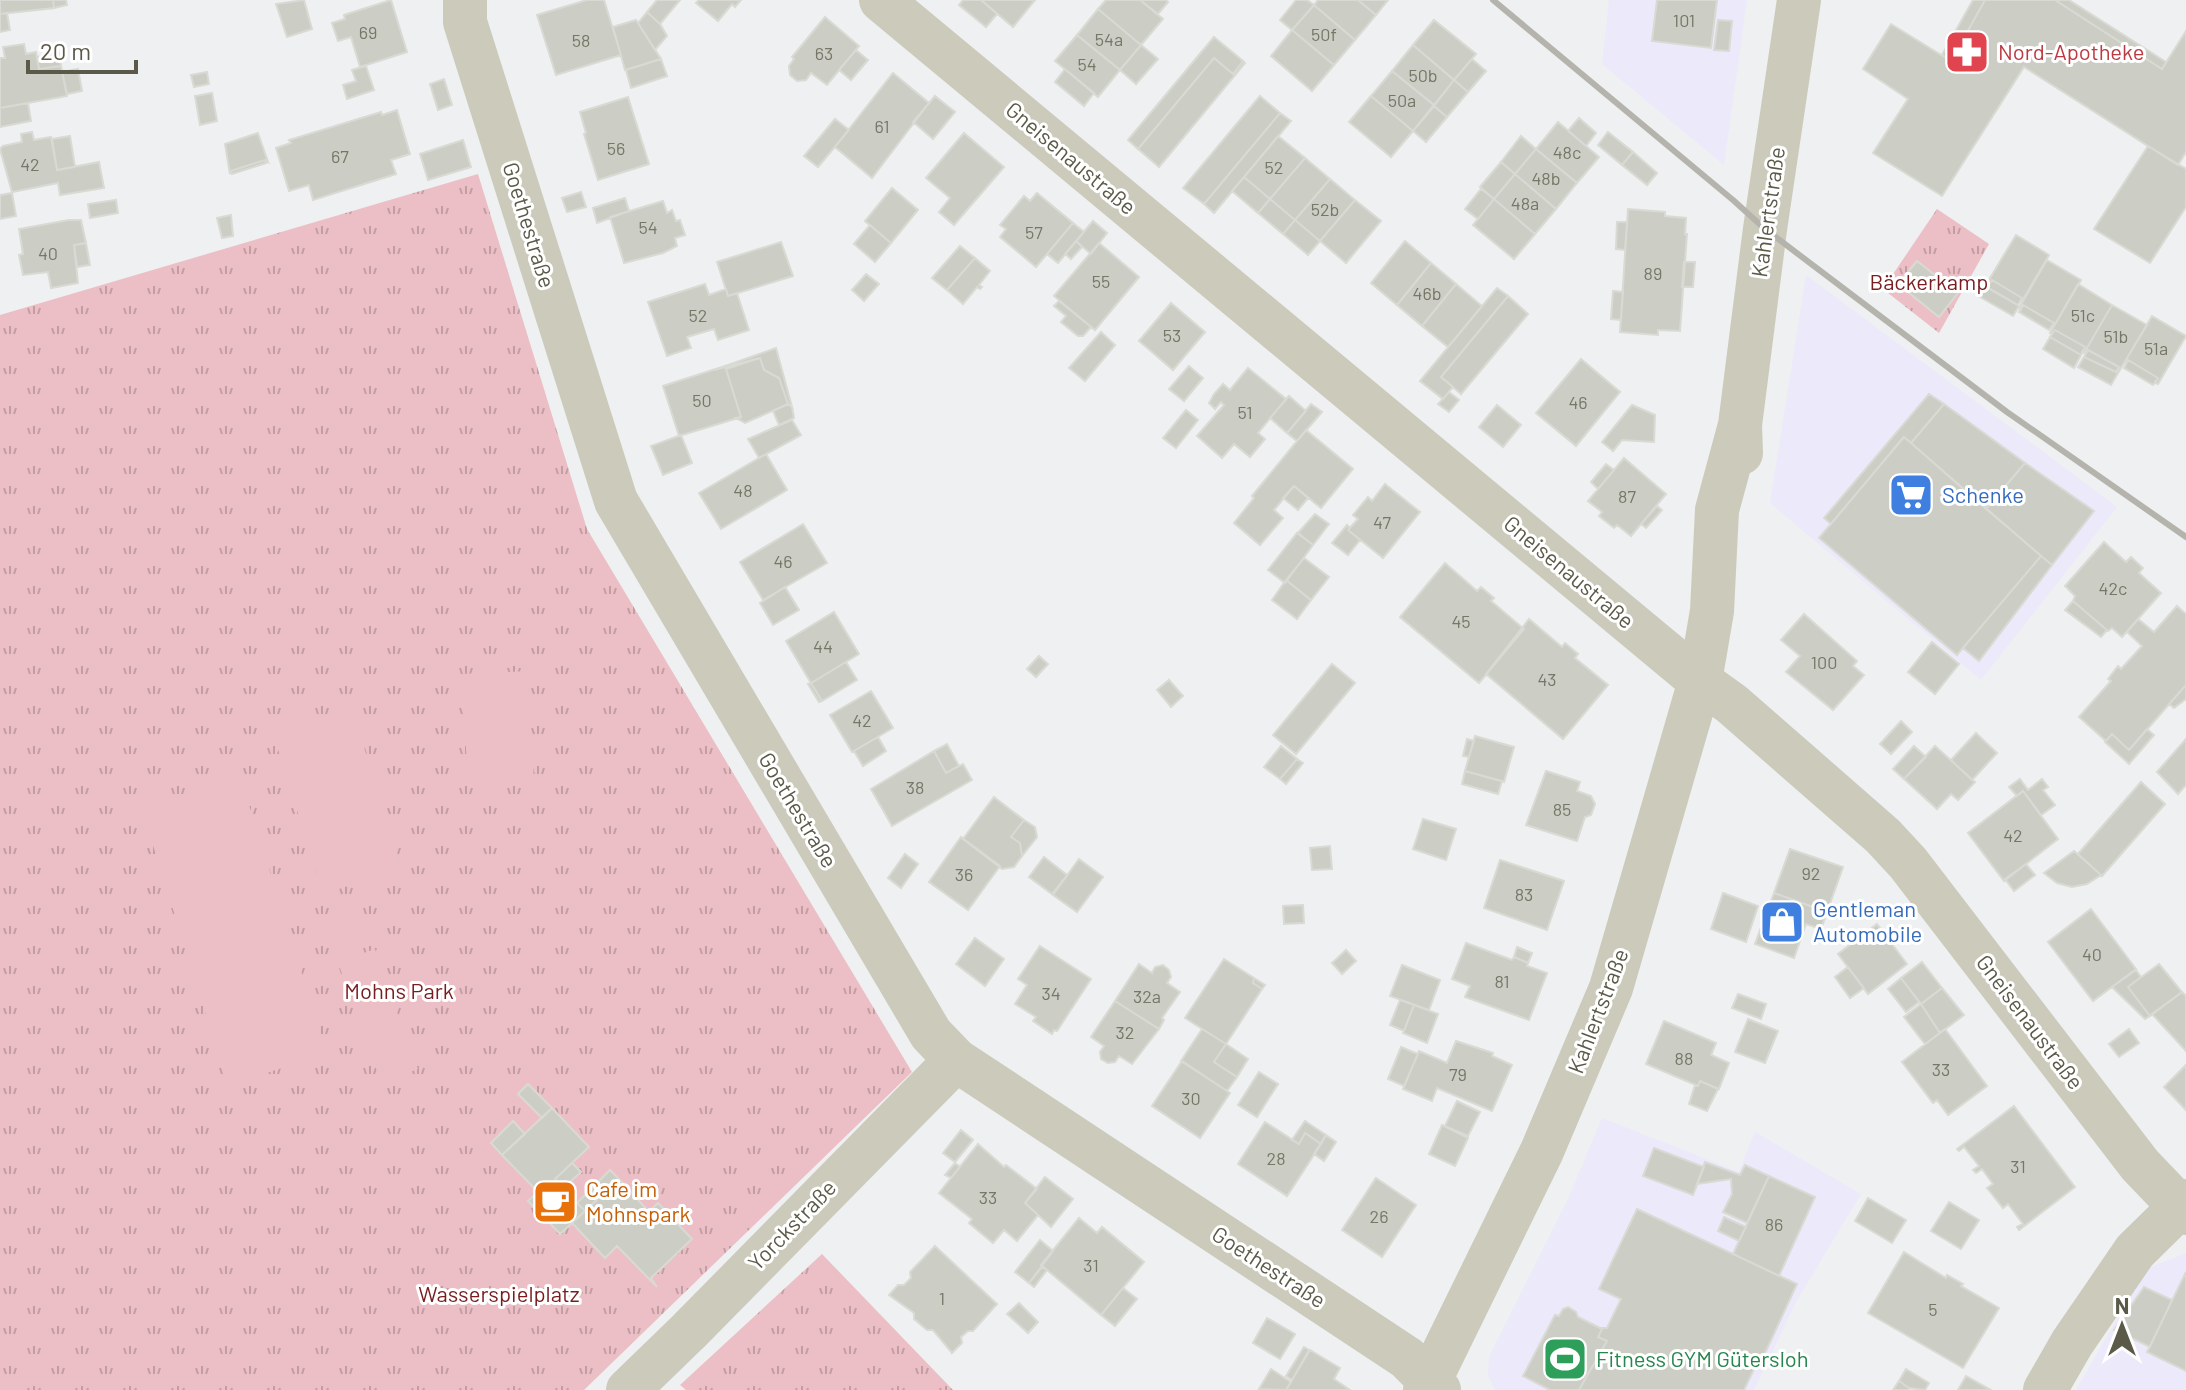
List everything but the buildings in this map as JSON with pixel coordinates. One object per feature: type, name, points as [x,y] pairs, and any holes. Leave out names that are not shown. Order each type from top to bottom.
[{"type":"street","name":"Goethestraße","points":[[465,0],[465,22],[616,501],[931,1034],[956,1060],[1407,1358],[1431,1387]]},
{"type":"street","name":"Gneisenaustraße","points":[[881,0],[1700,681],[1744,714],[1883,836],[1908,863],[2140,1165],[2184,1207]]},
{"type":"street","name":"Kahlertstraße","points":[[1431,1387],[1542,1151],[1611,988],[1700,681],[1712,611],[1717,510],[1740,425],[1799,0]]},
{"type":"street","name":"Yorckstraße","points":[[628,1390],[956,1060]]},
{"type":"street","points":[[2045,1390],[2072,1343],[2135,1251],[2184,1207]]},
{"type":"shaded area","points":[[1609,0],[1747,0],[1724,165],[1602,64]]},
{"type":"shaded area","points":[[1806,275],[2117,507],[1981,680],[1770,503]]},
{"type":"shaded area","points":[[1602,1118],[1739,1172],[1755,1132],[1861,1194],[1796,1302],[1754,1390],[1495,1390],[1488,1375],[1489,1357],[1568,1199]]},
{"type":"shaded area","points":[[2186,1253],[2186,1390],[2076,1390],[2146,1269]]},
{"type":"green space","name":"Mohns Park","points":[[478,174],[587,529],[912,1072],[584,1390],[0,1390],[0,315]]},
{"type":"green space","name":"Bäckerkamp","points":[[1937,209],[1989,244],[1939,333],[1883,289]]},
{"type":"green space","points":[[528,671],[534,782],[468,785],[462,674]]},
{"type":"green space","points":[[352,709],[402,869],[323,894],[273,733]]},
{"type":"green space","points":[[240,776],[327,1054],[228,1085],[141,807]]},
{"type":"green space","points":[[361,906],[373,942],[337,954],[325,919]]},
{"type":"green space","points":[[375,949],[387,985],[350,998],[338,962]]},
{"type":"green space","points":[[390,992],[402,1027],[366,1040],[353,1004]]},
{"type":"green space","points":[[405,1034],[418,1069],[381,1083],[369,1047]]},
{"type":"green space","points":[[822,1254],[953,1390],[686,1390],[680,1385]]},
{"type":"railway","points":[[1493,0],[1765,229],[2007,412],[2186,537]]},
{"type":"place","name":"Nord-Apotheke","points":[[1967,52]]},
{"type":"place","name":"Schenke","points":[[1911,495]]},
{"type":"place","name":"Gentleman Automobile","points":[[1782,922]]},
{"type":"place","name":"Cafe im Mohnspark","points":[[555,1202]]},
{"type":"place","name":"Fitness GYM Gütersloh","points":[[1565,1359]]},
{"type":"park label","name":"Wasserspielplatz","points":[[499,1294]]}]
